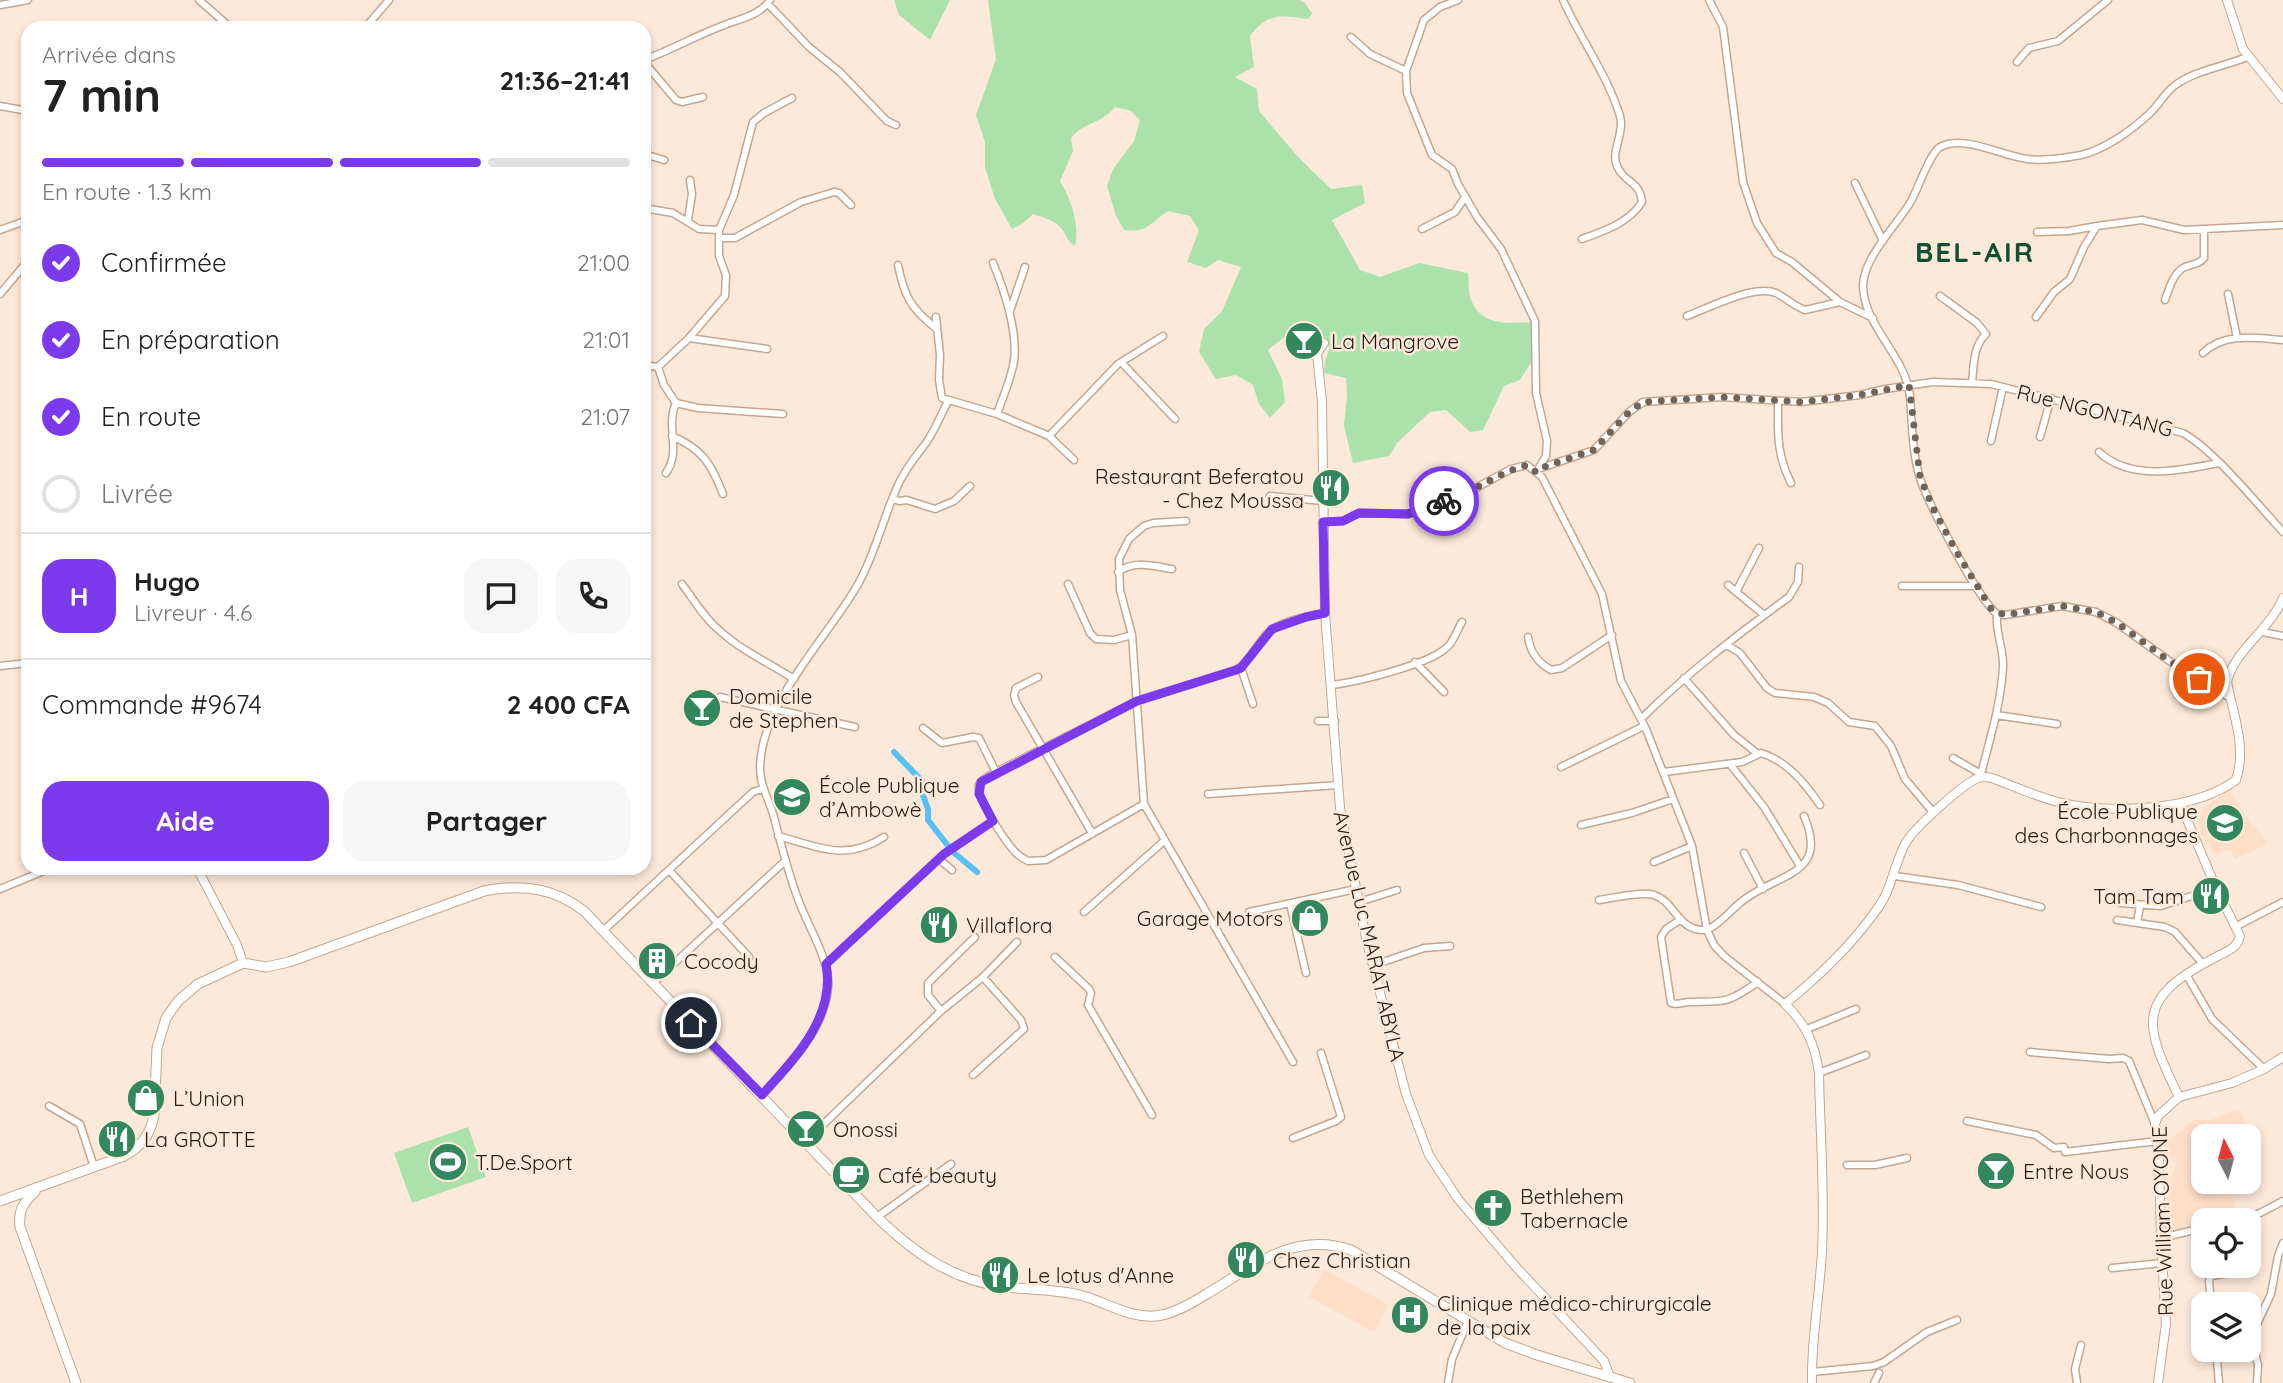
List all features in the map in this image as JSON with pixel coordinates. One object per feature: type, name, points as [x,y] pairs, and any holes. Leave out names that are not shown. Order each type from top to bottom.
[{"type":"main road","points":[[3,1200],[136,1150],[148,1135],[156,1107],[157,1048],[166,1018],[178,1001],[198,984],[243,963],[266,967],[289,962],[484,891],[532,887],[564,897],[584,911],[877,1217],[917,1253],[947,1271],[1001,1287],[1066,1292],[1146,1317],[1177,1311],[1259,1262],[1291,1248],[1317,1243],[1336,1245],[1351,1250],[1489,1335],[1521,1349],[1630,1383]]},
{"type":"main road","points":[[39,1188],[23,1203],[19,1214],[20,1227],[76,1383]]},
{"type":"main road","points":[[3,1200],[19,1214]]},
{"type":"street","points":[[0,5],[28,0]]},
{"type":"street","points":[[199,0],[223,21]]},
{"type":"street","points":[[371,21],[389,0]]},
{"type":"street","points":[[1458,0],[1440,7],[1424,20],[1406,71],[1407,93],[1432,155],[1452,169],[1465,197],[1502,250],[1535,321],[1536,393],[1547,441],[1546,456],[1537,471],[1602,594],[1622,681],[1664,772],[1692,846],[1707,930],[1714,945],[1724,956],[1785,1004],[1807,1029],[1813,1043],[1819,1073],[1824,1200],[1822,1252],[1813,1332],[1812,1383]]},
{"type":"street","points":[[1563,0],[1608,83],[1621,122],[1621,139],[1615,158],[1617,168],[1637,186],[1642,202],[1630,217],[1613,227],[1581,239]]},
{"type":"street","points":[[1709,0],[1723,27],[1743,182],[1757,223],[1776,253],[1792,262],[1840,302],[1873,318]]},
{"type":"street","points":[[2017,62],[2029,48],[2058,41],[2108,0]]},
{"type":"street","points":[[2227,0],[2247,57],[2283,99]]},
{"type":"street","points":[[651,58],[723,25],[750,16],[769,2],[809,47],[840,72],[879,114],[896,125]]},
{"type":"street","points":[[1351,37],[1370,54],[1406,71]]},
{"type":"street","points":[[1785,1004],[1851,944],[1885,899],[1899,858],[1910,836],[1933,812],[1981,775],[1996,715],[2003,664],[1997,614],[1977,586],[1934,510],[1920,477],[1909,385],[1873,318],[1864,294],[1864,277],[1883,242],[1914,196],[1933,154],[1940,148],[1951,144],[1965,144],[2026,159],[2087,153],[2150,114],[2172,87],[2190,76],[2247,57]]},
{"type":"street","points":[[651,70],[676,100],[682,102],[703,97]]},
{"type":"street","points":[[658,367],[689,338],[725,296],[726,275],[719,256],[719,230],[734,195],[753,122],[792,98]]},
{"type":"street","points":[[0,106],[21,110]]},
{"type":"street","points":[[651,156],[664,160]]},
{"type":"street","points":[[688,220],[692,194],[690,180]]},
{"type":"street","points":[[1855,183],[1883,242]]},
{"type":"street","points":[[719,238],[735,238],[801,202],[834,192],[839,193],[851,205]]},
{"type":"street","points":[[1422,229],[1455,212],[1465,197]]},
{"type":"street","points":[[651,209],[673,213],[699,229],[719,230]]},
{"type":"street","points":[[2037,232],[2069,231],[2142,220],[2184,230],[2283,225]]},
{"type":"street","points":[[0,230],[21,222]]},
{"type":"street","points":[[2036,317],[2054,292],[2070,279],[2096,226]]},
{"type":"street","points":[[2165,300],[2181,268],[2198,264],[2204,258],[2204,230]]},
{"type":"street","points":[[993,263],[1005,293],[1014,359],[997,414]]},
{"type":"street","points":[[898,264],[910,304],[937,329]]},
{"type":"street","points":[[1009,313],[1025,267]]},
{"type":"street","points":[[0,294],[21,269]]},
{"type":"street","points":[[1687,316],[1737,297],[1768,291],[1805,310],[1840,302]]},
{"type":"street","points":[[2228,294],[2237,338]]},
{"type":"street","points":[[1940,296],[1977,323],[1986,334],[1976,350],[1972,382]]},
{"type":"street","points":[[936,317],[942,398],[997,414],[1049,436],[1074,460]]},
{"type":"street","points":[[1049,436],[1094,387],[1122,362],[1163,336]]},
{"type":"street","points":[[689,338],[767,349]]},
{"type":"street","points":[[2203,353],[2221,341],[2237,338],[2283,340]]},
{"type":"street","name":"Avenue Luc MARAT ABYLA","points":[[1324,343],[1317,353],[1322,402],[1325,613],[1338,786],[1343,829],[1356,889],[1406,1094],[1429,1155],[1458,1199],[1516,1267],[1604,1361],[1610,1377]]},
{"type":"street","points":[[1122,362],[1175,419]]},
{"type":"street","points":[[651,366],[658,367]]},
{"type":"street","points":[[658,367],[664,385],[676,403],[698,408],[783,414]]},
{"type":"street","name":"Rue NGONTANG","points":[[1323,522],[1343,521],[1359,513],[1408,514],[1463,495],[1511,469],[1527,465],[1537,471],[1594,450],[1629,412],[1643,402],[1722,397],[1801,402],[1947,381],[2003,387],[2183,433],[2218,463],[2283,532]]},
{"type":"street","points":[[1991,441],[2003,387]]},
{"type":"street","points":[[2040,437],[2051,398]]},
{"type":"street","points":[[762,1095],[794,1059],[812,1033],[826,1001],[829,979],[826,964],[806,920],[785,860],[773,814],[762,789],[761,754],[776,711],[863,575],[902,476],[934,429],[948,401]]},
{"type":"street","points":[[1778,401],[1778,449],[1791,483]]},
{"type":"street","points":[[666,472],[674,452],[671,412],[676,403]]},
{"type":"street","points":[[672,436],[698,450],[707,459],[723,494]]},
{"type":"street","points":[[2099,452],[2113,464],[2130,470],[2177,470],[2218,463]]},
{"type":"street","points":[[893,499],[907,500],[935,509],[954,500],[970,486]]},
{"type":"street","points":[[1270,496],[1323,500]]},
{"type":"street","points":[[1186,521],[1153,523],[1138,531],[1129,539],[1119,559],[1120,590],[1132,635],[1143,804],[1293,1062]]},
{"type":"street","points":[[1736,592],[1759,548]]},
{"type":"street","points":[[1118,572],[1125,567],[1144,564],[1171,569]]},
{"type":"street","points":[[1641,719],[1684,678],[1789,597],[1798,582],[1799,567]]},
{"type":"street","points":[[682,584],[719,631],[768,665],[794,679]]},
{"type":"street","points":[[1068,584],[1087,626],[1096,639],[1114,640],[1132,635]]},
{"type":"street","points":[[1728,585],[1764,615]]},
{"type":"street","points":[[1902,586],[1977,586]]},
{"type":"street","points":[[1953,758],[1981,775],[2070,804],[2144,808],[2180,803],[2228,785],[2236,780],[2240,762],[2239,739],[2227,682],[2231,668],[2262,632],[2283,598]]},
{"type":"street","points":[[1997,614],[2062,606],[2096,612],[2230,698]]},
{"type":"street","points":[[1143,804],[1046,860],[1028,861],[1015,852],[993,821],[979,794],[979,786],[996,772],[1137,701],[1241,668],[1272,629],[1325,613]]},
{"type":"street","points":[[1331,685],[1386,673],[1427,659],[1447,648],[1462,622]]},
{"type":"street","points":[[2262,632],[2281,634]]},
{"type":"street","points":[[1528,637],[1529,648],[1536,659],[1551,670],[1562,668],[1612,635]]},
{"type":"street","points":[[1727,645],[1740,653],[1767,688],[1775,693],[1821,700],[1849,722],[1875,726],[1891,746],[1905,779],[1933,812]]},
{"type":"street","points":[[1415,662],[1444,692]]},
{"type":"street","points":[[0,666],[21,664]]},
{"type":"street","points":[[1241,668],[1253,705]]},
{"type":"street","points":[[1038,677],[1016,688],[1014,695],[1092,833]]},
{"type":"street","points":[[1684,678],[1734,735],[1758,754],[1774,757],[1783,764],[1821,805]]},
{"type":"street","points":[[720,697],[855,727]]},
{"type":"street","points":[[1996,715],[2057,724]]},
{"type":"street","points":[[1318,721],[1335,721]]},
{"type":"street","points":[[1561,767],[1644,726]]},
{"type":"street","points":[[923,728],[942,743],[979,738],[996,772]]},
{"type":"street","points":[[1664,772],[1742,762],[1758,754]]},
{"type":"street","points":[[1730,764],[1764,807],[1800,866]]},
{"type":"street","points":[[1208,794],[1338,786]]},
{"type":"street","points":[[604,930],[753,792],[762,789]]},
{"type":"street","points":[[1581,825],[1673,800]]},
{"type":"street","points":[[2179,1097],[2154,1044],[2152,1018],[2162,997],[2186,974],[2235,947],[2240,936],[2216,888],[2180,803]]},
{"type":"street","points":[[1599,900],[1651,893],[1662,899],[1680,920],[1697,930],[1707,930],[1742,901],[1800,866],[1809,857],[1812,838],[1804,816]]},
{"type":"street","points":[[826,964],[944,854],[993,821]]},
{"type":"street","points":[[778,836],[835,852],[870,846],[884,836]]},
{"type":"street","points":[[1083,912],[1164,841]]},
{"type":"street","points":[[1654,862],[1692,846]]},
{"type":"street","points":[[1744,853],[1763,889]]},
{"type":"street","points":[[939,859],[952,870]]},
{"type":"street","points":[[653,983],[785,860]]},
{"type":"street","points":[[669,870],[749,957]]},
{"type":"street","points":[[0,889],[34,875]]},
{"type":"street","points":[[201,875],[237,945],[243,963]]},
{"type":"street","points":[[1895,876],[1958,885],[2041,907]]},
{"type":"street","points":[[2120,903],[2161,906],[2216,888]]},
{"type":"street","points":[[1249,912],[1356,889]]},
{"type":"street","points":[[1359,902],[1397,890]]},
{"type":"street","points":[[2235,927],[2283,902]]},
{"type":"street","points":[[1290,904],[1306,973]]},
{"type":"street","points":[[2137,923],[2140,905]]},
{"type":"street","points":[[1680,920],[1666,929],[1661,937],[1671,1003],[1725,1002],[1758,982]]},
{"type":"street","points":[[2117,920],[2165,927],[2175,932],[2203,964]]},
{"type":"street","points":[[941,1010],[928,995],[928,983],[975,937]]},
{"type":"street","points":[[806,1141],[941,1010],[983,977],[1017,942]]},
{"type":"street","points":[[1374,965],[1424,948],[1450,946]]},
{"type":"street","points":[[1055,957],[1089,989],[1091,993],[1088,1005],[1152,1115]]},
{"type":"street","points":[[2186,974],[2212,1019],[2264,1069]]},
{"type":"street","points":[[973,1074],[1024,1029],[1021,1020],[983,977]]},
{"type":"street","points":[[1807,1029],[1856,1009]]},
{"type":"street","points":[[2030,1052],[2123,1058],[2129,1061],[2155,1124]]},
{"type":"street","points":[[1293,1138],[1341,1117],[1321,1053]]},
{"type":"street","points":[[1819,1073],[1866,1055]]},
{"type":"street","name":"Rue William OYONE","points":[[2158,1383],[2166,1324],[2155,1124],[2163,1110],[2179,1097],[2223,1086],[2264,1069],[2283,1057]]},
{"type":"street","points":[[49,1106],[80,1124],[94,1167]]},
{"type":"street","points":[[1968,1121],[2036,1135],[2054,1148],[2064,1147],[2065,1152],[2157,1141]]},
{"type":"street","points":[[1847,1165],[1875,1165],[1907,1158]]},
{"type":"street","points":[[877,1217],[951,1164]]},
{"type":"street","points":[[2261,1211],[2283,1201]]},
{"type":"street","points":[[2161,1238],[2191,1231]]},
{"type":"street","points":[[2257,1383],[2258,1365],[2251,1337],[2254,1325],[2272,1294],[2278,1256],[2283,1243]]},
{"type":"street","points":[[2112,1268],[2163,1262]]},
{"type":"street","points":[[1812,1373],[1873,1366],[1884,1362],[1927,1332],[1957,1320]]},
{"type":"street","points":[[1448,1383],[1452,1359],[1468,1321]]},
{"type":"street","points":[[2077,1383],[2075,1369],[2081,1345]]},
{"type":"street","points":[[2217,1362],[2219,1383]]},
{"type":"street","points":[[1874,1383],[1879,1373]]},
{"type":"shaded area","name":"École Publique des Charbonnages","points":[[2230,790],[2253,827],[2256,826],[2268,844],[2235,859],[2231,849],[2214,855],[2204,835],[2200,836],[2199,820],[2204,807]]},
{"type":"shaded area","points":[[2238,1110],[2244,1118],[2242,1124],[2191,1124],[2191,1194],[2231,1194],[2235,1208],[2191,1208],[2191,1229],[2167,1235],[2164,1221],[2175,1163],[2164,1145],[2193,1120],[2211,1120]]},
{"type":"shaded area","points":[[1324,1269],[1389,1305],[1374,1332],[1309,1297]]},
{"type":"green space","points":[[894,0],[950,0],[930,40],[899,15]]},
{"type":"green space","points":[[988,0],[1299,0],[1305,3],[1312,13],[1309,19],[1276,17],[1263,22],[1257,28],[1250,36],[1254,67],[1235,77],[1257,89],[1259,111],[1298,157],[1331,189],[1362,185],[1365,203],[1332,220],[1360,270],[1380,277],[1419,263],[1468,273],[1471,299],[1483,316],[1498,322],[1533,322],[1534,358],[1520,380],[1504,386],[1483,430],[1470,432],[1446,410],[1430,412],[1397,443],[1389,456],[1353,463],[1344,426],[1346,378],[1324,373],[1330,347],[1321,341],[1319,333],[1288,334],[1268,350],[1282,379],[1285,402],[1270,418],[1259,404],[1253,385],[1236,375],[1216,379],[1199,352],[1204,329],[1222,311],[1241,267],[1218,260],[1206,268],[1187,262],[1199,230],[1190,216],[1168,211],[1144,228],[1124,230],[1116,216],[1107,186],[1113,169],[1134,141],[1140,120],[1131,111],[1115,107],[1071,138],[1073,151],[1060,181],[1074,212],[1075,246],[1058,225],[1033,214],[1012,229],[995,199],[985,167],[985,142],[976,115],[996,59]]},
{"type":"green space","points":[[468,1127],[486,1177],[412,1203],[394,1153]]},
{"type":"waterway","points":[[894,752],[922,781],[928,820],[952,851],[977,872]]},
{"type":"way so far","points":[[1444,501],[1463,495],[1511,469],[1527,465],[1536,472],[1594,450],[1602,438],[1643,402],[1722,397],[1801,402],[1860,395],[1909,385],[1920,477],[1956,551],[1992,610],[2005,615],[2062,606],[2096,612],[2117,623],[2199,679]]},
{"type":"place","name":"La Mangrove","points":[[1304,341]]},
{"type":"place","name":"Restaurant Beferatou - Chez Moussa","points":[[1331,488]]},
{"type":"place","name":"Domicile de Stephen","points":[[702,708]]},
{"type":"place","name":"École Publique d’Ambowè","points":[[792,797]]},
{"type":"place","name":"École Publique des Charbonnages","points":[[2225,823]]},
{"type":"place","name":"Tam Tam","points":[[2211,896]]},
{"type":"place","name":"Garage Motors","points":[[1310,918]]},
{"type":"place","name":"Villaflora","points":[[939,925]]},
{"type":"place","name":"Cocody","points":[[657,961]]},
{"type":"place","name":"L’Union","points":[[146,1098]]},
{"type":"place","name":"Onossi","points":[[806,1129]]},
{"type":"place","name":"La GROTTE","points":[[117,1139]]},
{"type":"place","name":"T.De.Sport","points":[[448,1162]]},
{"type":"place","name":"Entre Nous","points":[[1996,1171]]},
{"type":"place","name":"Café beauty","points":[[851,1175]]},
{"type":"place","name":"Bethlehem Tabernacle","points":[[1493,1208]]},
{"type":"place","name":"Chez Christian","points":[[1246,1260]]},
{"type":"place","name":"Le lotus d'Anne","points":[[1000,1275]]},
{"type":"place","name":"Clinique médico-chirurgicale de la paix","points":[[1410,1315]]},
{"type":"district","name":"BEL-AIR","points":[[1975,251]]},
{"type":"route","points":[[691,1023],[762,1095],[794,1059],[812,1033],[826,1001],[829,979],[826,964],[944,854],[993,821],[979,794],[981,782],[1137,701],[1241,668],[1272,629],[1325,613],[1323,522],[1343,521],[1359,513],[1408,514],[1444,501]]}]
